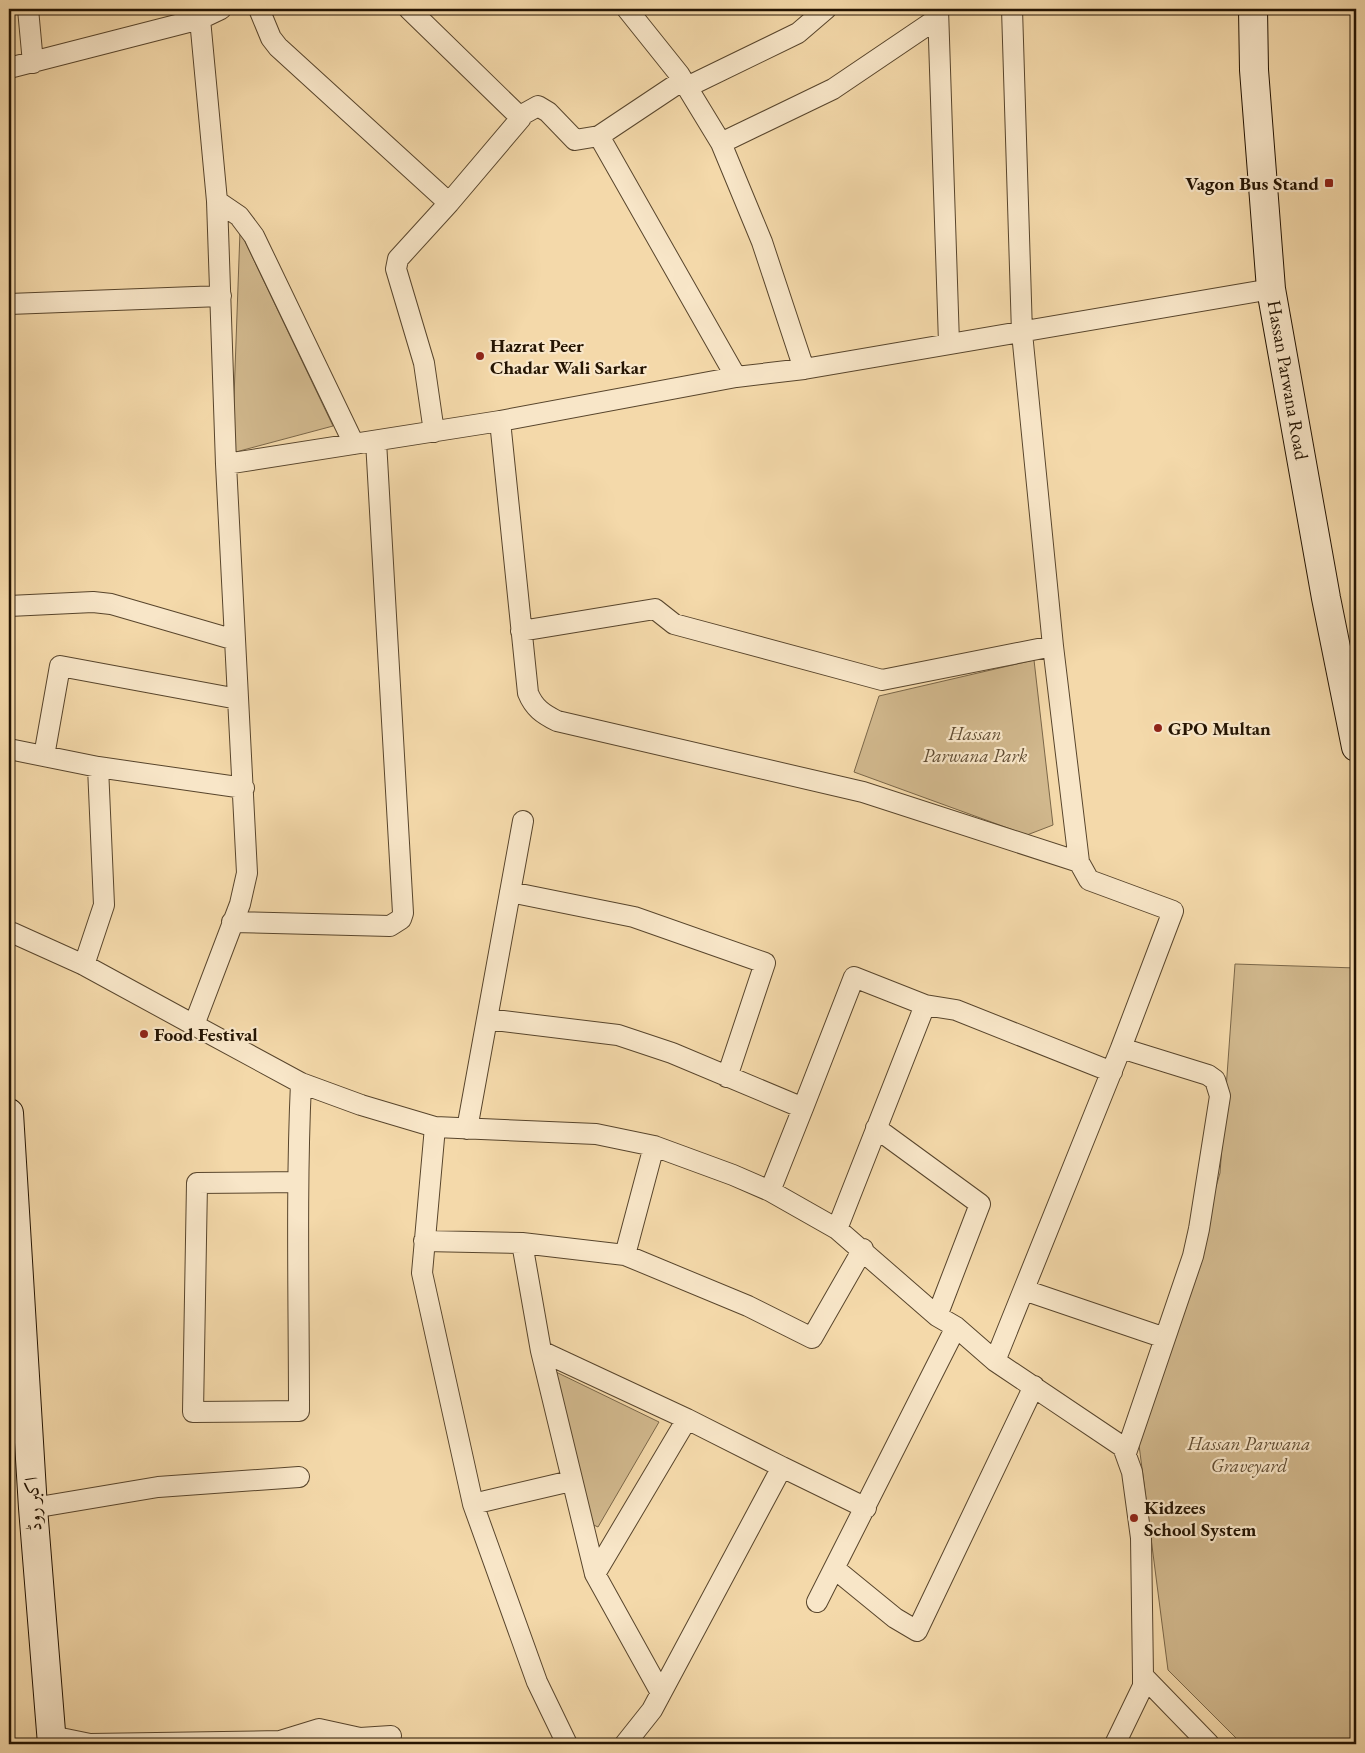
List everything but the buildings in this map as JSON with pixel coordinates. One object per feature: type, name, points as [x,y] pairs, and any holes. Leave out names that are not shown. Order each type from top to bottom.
[{"type":"main road","name":"Hassan Parwana Road","points":[[1253,9],[1254,70],[1271,289],[1326,598],[1356,747]]},
{"type":"main road","name":"اکبر روڈ","points":[[9,1113],[33,1508],[51,1740]]},
{"type":"street","points":[[28,9],[33,63]]},
{"type":"street","points":[[9,68],[200,19],[221,9]]},
{"type":"street","points":[[259,9],[271,38],[278,47],[449,203]]},
{"type":"street","points":[[409,9],[520,116]]},
{"type":"street","points":[[520,116],[538,106],[548,112],[575,140],[598,136],[685,84],[798,33],[826,9]]},
{"type":"street","points":[[995,1361],[1112,1072],[1173,911],[1089,880],[1080,862],[1054,646],[1022,333],[1012,9]]},
{"type":"street","points":[[634,11],[685,84],[721,143],[762,242],[804,369]]},
{"type":"street","points":[[721,143],[833,89],[938,13]]},
{"type":"street","points":[[938,13],[949,343]]},
{"type":"street","points":[[194,1025],[240,904],[247,873],[226,464],[217,201],[200,19]]},
{"type":"street","points":[[434,432],[424,363],[398,279],[396,264],[398,259],[520,121],[520,116]]},
{"type":"street","points":[[598,136],[736,377]]},
{"type":"street","points":[[217,201],[238,216],[254,236],[354,444]]},
{"type":"street","points":[[226,464],[500,421],[736,377],[804,369],[1271,289]]},
{"type":"street","points":[[9,304],[221,296]]},
{"type":"street","points":[[500,421],[528,693],[535,707],[557,721],[863,792],[1080,862]]},
{"type":"street","points":[[232,922],[390,926],[401,919],[403,913],[376,441]]},
{"type":"street","points":[[9,606],[93,602],[111,604],[235,640]]},
{"type":"street","points":[[521,631],[654,609],[674,624],[882,680],[1054,646]]},
{"type":"street","points":[[44,756],[60,666],[238,699]]},
{"type":"street","points":[[9,750],[98,767],[244,788]]},
{"type":"street","points":[[84,965],[104,905],[98,767]]},
{"type":"street","points":[[467,1129],[523,821]]},
{"type":"street","points":[[510,892],[634,917],[765,963],[726,1077]]},
{"type":"street","points":[[9,934],[13,933],[84,965],[301,1083],[361,1105],[435,1128],[596,1134],[654,1146],[733,1175],[770,1191],[837,1229],[863,1249],[937,1316],[956,1327],[995,1361],[1119,1443],[1126,1453],[1132,1472],[1141,1538],[1144,1686],[1115,1744]]},
{"type":"street","points":[[770,1191],[854,977],[925,1005],[956,1010],[1112,1072]]},
{"type":"street","points":[[837,1229],[925,1005]]},
{"type":"street","points":[[487,1019],[618,1035],[672,1053],[803,1108]]},
{"type":"street","points":[[1121,1048],[1208,1075],[1215,1080],[1220,1096],[1199,1229],[1184,1284],[1126,1453]]},
{"type":"street","points":[[298,1182],[197,1183],[193,1412],[299,1412],[298,1182],[301,1083]]},
{"type":"street","points":[[435,1128],[422,1272],[473,1504],[537,1682],[568,1744]]},
{"type":"street","points":[[876,1128],[980,1204],[937,1316]]},
{"type":"street","points":[[625,1255],[654,1146]]},
{"type":"street","points":[[424,1242],[522,1243],[625,1255],[748,1306],[812,1338],[863,1249]]},
{"type":"street","points":[[522,1243],[541,1351],[595,1574],[661,1693]]},
{"type":"street","points":[[1024,1290],[1165,1338]]},
{"type":"street","points":[[816,1602],[835,1569],[956,1327]]},
{"type":"street","points":[[541,1351],[687,1419],[866,1508]]},
{"type":"street","points":[[835,1569],[895,1618],[917,1631],[1034,1386]]},
{"type":"street","points":[[595,1574],[687,1419]]},
{"type":"street","points":[[625,1744],[652,1710],[782,1467]]},
{"type":"street","points":[[33,1508],[158,1487],[299,1477]]},
{"type":"street","points":[[473,1504],[571,1481]]},
{"type":"street","points":[[1144,1676],[1209,1744]]},
{"type":"street","points":[[51,1740],[90,1744],[280,1741],[319,1729],[360,1738],[391,1736]]},
{"type":"green space","points":[[240,231],[333,426],[232,453]]},
{"type":"green space","name":"Hassan Parwana Park","points":[[1034,660],[1053,825],[1027,835],[854,772],[879,696]]},
{"type":"green space","name":"Hassan Parwana Graveyard","points":[[1235,964],[1356,968],[1356,1744],[1242,1744],[1168,1670],[1139,1445],[1220,1173]]},
{"type":"green space","points":[[556,1372],[659,1422],[598,1527],[585,1521]]},
{"type":"place","name":"Vagon Bus Stand","points":[[1329,183]]},
{"type":"place","name":"Hazrat Peer Chadar Wali Sarkar","points":[[480,356]]},
{"type":"place","name":"GPO Multan","points":[[1158,728]]},
{"type":"place","name":"Food Festival","points":[[144,1034]]},
{"type":"place","name":"Kidzees School System","points":[[1134,1518]]}]
